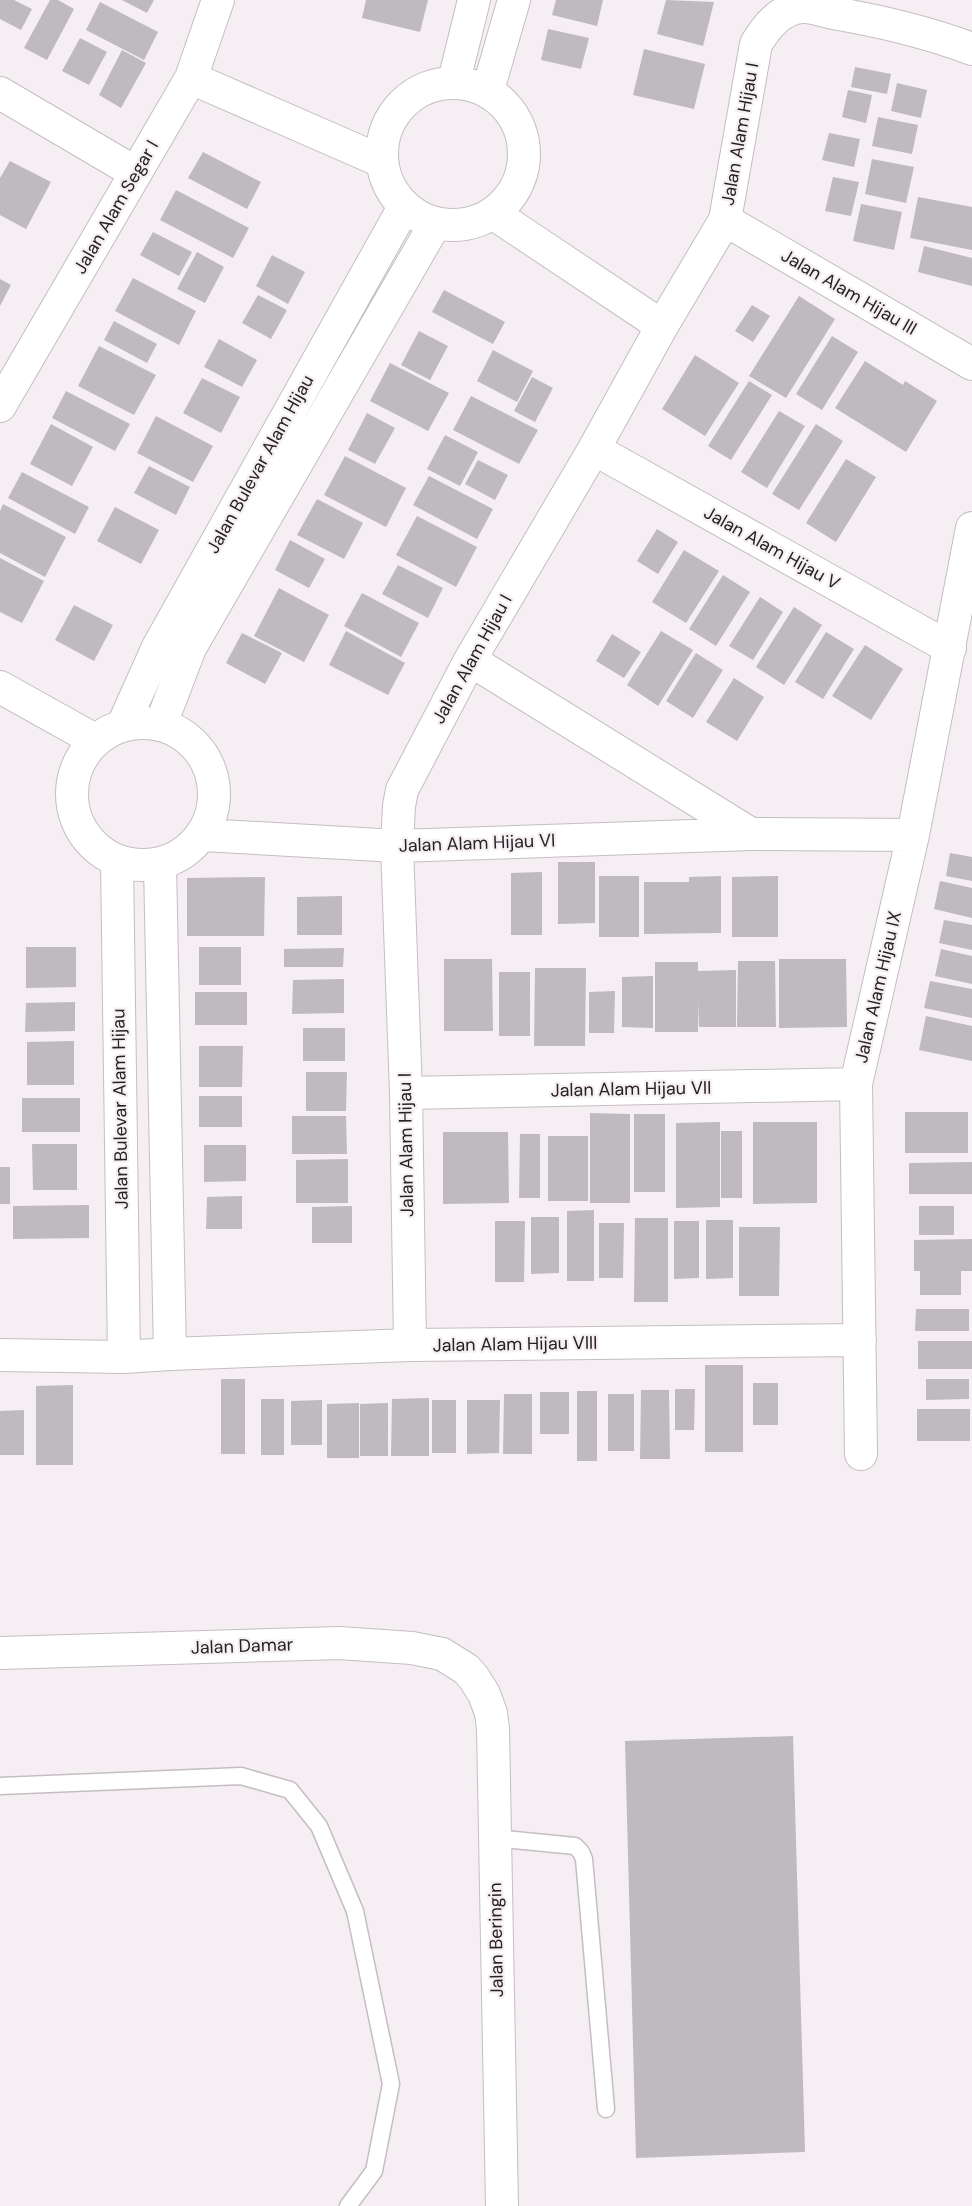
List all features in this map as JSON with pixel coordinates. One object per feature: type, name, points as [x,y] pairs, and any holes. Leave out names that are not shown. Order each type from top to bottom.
[{"type":"street","name":"Jalan Alam Segar I","points":[[3,393],[191,78],[218,0]]},
{"type":"street","points":[[454,81],[474,0]]},
{"type":"street","points":[[488,90],[514,0]]},
{"type":"street","name":"Jalan Alam Hijau I","points":[[410,1345],[406,1093],[397,846],[402,790],[470,660],[725,219],[756,44],[765,28],[778,16],[801,7],[879,21],[972,49]]},
{"type":"street","points":[[191,78],[381,160]]},
{"type":"street","points":[[454,81],[488,90],[515,115],[526,150],[518,186],[494,214],[465,225],[435,224],[404,207],[388,186],[381,160],[385,131],[400,105],[424,87],[454,81]]},
{"type":"street","points":[[0,93],[136,173]]},
{"type":"street","name":"Jalan Bulevar Alam Hijau","points":[[123,725],[158,647],[404,207]]},
{"type":"street","points":[[494,214],[662,326]]},
{"type":"street","name":"Jalan Alam Hijau III","points":[[725,219],[972,364]]},
{"type":"street","name":"Jalan Bulevar Alam Hijau","points":[[161,724],[190,648],[435,224]]},
{"type":"street","name":"Jalan Alam Hijau V","points":[[594,448],[950,648]]},
{"type":"street","name":"Jalan Alam Hijau IX","points":[[861,1454],[856,1084],[913,835],[972,528]]},
{"type":"street","points":[[470,660],[751,834]]},
{"type":"street","points":[[0,687],[95,740]]},
{"type":"street","points":[[142,722],[161,724],[186,736],[205,756],[215,782],[214,810],[203,835],[160,864],[138,866],[117,861],[92,846],[76,821],[71,793],[78,764],[95,740],[123,725],[142,722]]},
{"type":"street","name":"Jalan Alam Hijau VI","points":[[203,835],[397,846],[751,834],[913,835]]},
{"type":"street","name":"Jalan Bulevar Alam Hijau","points":[[117,861],[124,1357]]},
{"type":"street","points":[[160,864],[170,1354]]},
{"type":"street","name":"Jalan Alam Hijau VII","points":[[406,1093],[856,1084]]},
{"type":"street","name":"Jalan Alam Hijau VIII","points":[[0,1355],[124,1357],[410,1345],[860,1340]]},
{"type":"street","name":"Jalan Damar","points":[[0,1653],[339,1643],[412,1648],[442,1654],[466,1669],[474,1678]]},
{"type":"street","name":"Jalan Beringin","points":[[474,1678],[491,1713],[502,2206]]},
{"type":"lane","points":[[0,1786],[241,1776],[290,1790],[319,1826],[355,1911],[391,2084],[374,2171],[348,2206]]},
{"type":"lane","points":[[494,1838],[575,1846],[584,1859],[606,2109]]},
{"type":"building","points":[[0,0],[14,0],[32,9],[21,30],[0,19]]},
{"type":"building","points":[[50,0],[58,0],[74,9],[47,60],[24,48]]},
{"type":"building","points":[[122,0],[154,0],[147,13]]},
{"type":"building","points":[[366,0],[428,0],[420,32],[362,18]]},
{"type":"building","points":[[556,0],[603,0],[597,26],[552,15]]},
{"type":"building","points":[[666,0],[714,2],[703,46],[657,34]]},
{"type":"building","points":[[100,2],[158,32],[144,60],[86,30]]},
{"type":"building","points":[[548,29],[589,38],[581,69],[541,60]]},
{"type":"building","points":[[80,38],[107,52],[89,85],[62,71]]},
{"type":"building","points":[[644,49],[705,64],[694,109],[633,95]]},
{"type":"building","points":[[122,50],[146,63],[121,108],[99,95]]},
{"type":"building","points":[[855,67],[891,74],[887,94],[851,87]]},
{"type":"building","points":[[897,83],[927,90],[921,118],[891,111]]},
{"type":"building","points":[[848,90],[872,95],[866,123],[842,117]]},
{"type":"building","points":[[878,117],[918,125],[912,154],[872,146]]},
{"type":"building","points":[[829,133],[860,139],[854,167],[822,160]]},
{"type":"building","points":[[203,152],[261,182],[247,209],[188,178]]},
{"type":"building","points":[[872,159],[914,167],[906,203],[865,194]]},
{"type":"building","points":[[10,161],[51,182],[26,229],[0,215],[0,178]]},
{"type":"building","points":[[833,177],[859,182],[851,216],[825,211]]},
{"type":"building","points":[[176,190],[249,228],[233,258],[160,220]]},
{"type":"building","points":[[918,197],[972,207],[972,250],[910,238]]},
{"type":"building","points":[[861,204],[902,212],[894,250],[853,241]]},
{"type":"building","points":[[153,232],[192,252],[179,276],[140,255]]},
{"type":"building","points":[[924,246],[972,258],[972,286],[918,272]]},
{"type":"building","points":[[197,252],[224,267],[205,303],[177,289]]},
{"type":"building","points":[[272,255],[305,272],[288,304],[256,286]]},
{"type":"building","points":[[133,278],[196,311],[179,345],[115,311]]},
{"type":"building","points":[[0,279],[11,285],[0,306]]},
{"type":"building","points":[[444,290],[505,322],[493,344],[432,312]]},
{"type":"building","points":[[258,295],[287,310],[271,339],[242,323]]},
{"type":"building","points":[[799,296],[835,319],[786,398],[749,376]]},
{"type":"building","points":[[752,305],[770,316],[753,342],[735,331]]},
{"type":"building","points":[[114,321],[157,344],[147,363],[104,340]]},
{"type":"building","points":[[419,331],[448,346],[430,380],[401,365]]},
{"type":"building","points":[[832,336],[858,352],[822,410],[796,394]]},
{"type":"building","points":[[219,339],[257,360],[242,387],[204,367]]},
{"type":"building","points":[[99,346],[156,375],[134,415],[78,386]]},
{"type":"building","points":[[493,350],[533,371],[517,402],[477,381]]},
{"type":"building","points":[[695,355],[739,383],[705,436],[662,409]]},
{"type":"building","points":[[865,361],[903,385],[905,381],[937,401],[906,452],[835,408]]},
{"type":"building","points":[[390,363],[449,393],[428,431],[370,401]]},
{"type":"building","points":[[532,377],[553,388],[535,422],[514,411]]},
{"type":"building","points":[[202,378],[240,397],[221,433],[183,413]]},
{"type":"building","points":[[749,381],[772,395],[731,460],[708,446]]},
{"type":"building","points":[[66,391],[130,424],[115,451],[52,418]]},
{"type":"building","points":[[471,396],[538,430],[519,464],[453,430]]},
{"type":"building","points":[[779,411],[805,426],[767,488],[741,472]]},
{"type":"building","points":[[367,413],[395,428],[375,464],[348,450]]},
{"type":"building","points":[[156,416],[213,446],[193,482],[137,453]]},
{"type":"building","points":[[51,424],[93,447],[72,486],[30,464]]},
{"type":"building","points":[[816,424],[843,441],[799,510],[772,494]]},
{"type":"building","points":[[445,435],[478,452],[460,486],[427,469]]},
{"type":"building","points":[[345,456],[406,488],[386,527],[324,495]]},
{"type":"building","points":[[846,459],[876,477],[836,542],[806,523]]},
{"type":"building","points":[[478,460],[508,475],[495,500],[465,484]]},
{"type":"building","points":[[149,466],[190,487],[176,515],[134,493]]},
{"type":"building","points":[[22,472],[89,507],[75,534],[8,498]]},
{"type":"building","points":[[429,476],[493,509],[477,539],[413,505]]},
{"type":"building","points":[[317,499],[363,523],[344,559],[297,535]]},
{"type":"building","points":[[3,504],[66,537],[45,577],[0,553],[0,511]]},
{"type":"building","points":[[115,507],[159,530],[141,564],[97,541]]},
{"type":"building","points":[[417,516],[477,547],[456,587],[396,555]]},
{"type":"building","points":[[657,529],[678,542],[658,574],[637,561]]},
{"type":"building","points":[[290,540],[325,559],[309,588],[275,570]]},
{"type":"building","points":[[684,550],[719,571],[686,623],[652,602]]},
{"type":"building","points":[[0,558],[44,581],[22,623],[0,612]]},
{"type":"building","points":[[398,565],[443,588],[428,618],[382,594]]},
{"type":"building","points":[[723,575],[750,592],[716,646],[689,629]]},
{"type":"building","points":[[279,588],[329,615],[304,662],[254,636]]},
{"type":"building","points":[[362,593],[419,623],[401,657],[344,626]]},
{"type":"building","points":[[760,597],[783,612],[753,660],[729,646]]},
{"type":"building","points":[[74,605],[113,625],[94,661],[55,640]]},
{"type":"building","points":[[794,607],[822,625],[784,685],[756,667]]},
{"type":"building","points":[[346,631],[405,663],[388,695],[329,665]]},
{"type":"building","points":[[661,631],[693,650],[658,706],[627,685]]},
{"type":"building","points":[[826,632],[854,649],[823,699],[795,682]]},
{"type":"building","points":[[242,633],[282,653],[265,684],[226,663]]},
{"type":"building","points":[[612,634],[641,652],[624,678],[596,661]]},
{"type":"building","points":[[865,645],[903,669],[871,720],[832,696]]},
{"type":"building","points":[[696,653],[723,670],[693,718],[666,701]]},
{"type":"building","points":[[734,678],[764,697],[737,741],[706,722]]},
{"type":"building","points":[[950,853],[972,857],[972,881],[946,876]]},
{"type":"building","points":[[558,862],[595,862],[595,923],[558,924]]},
{"type":"building","points":[[542,872],[542,935],[511,935],[511,873]]},
{"type":"building","points":[[599,876],[639,876],[639,937],[599,937]]},
{"type":"building","points":[[721,876],[721,933],[644,934],[644,882],[689,882],[689,877]]},
{"type":"building","points":[[778,876],[778,937],[732,937],[732,877]]},
{"type":"building","points":[[265,877],[264,936],[187,936],[187,878]]},
{"type":"building","points":[[940,881],[972,888],[972,918],[934,909]]},
{"type":"building","points":[[342,896],[342,935],[297,935],[297,897]]},
{"type":"building","points":[[944,920],[972,925],[972,950],[939,943]]},
{"type":"building","points":[[26,947],[76,947],[76,987],[26,988]]},
{"type":"building","points":[[199,947],[241,947],[241,985],[199,985]]},
{"type":"building","points":[[344,948],[343,967],[284,967],[284,949]]},
{"type":"building","points":[[941,949],[972,956],[972,984],[935,976]]},
{"type":"building","points":[[444,959],[492,959],[493,1031],[444,1031]]},
{"type":"building","points":[[779,959],[846,959],[847,1027],[779,1028]]},
{"type":"building","points":[[738,961],[775,961],[776,1027],[737,1027]]},
{"type":"building","points":[[655,962],[698,962],[698,971],[736,970],[736,1027],[699,1027],[698,1001],[698,1032],[655,1032]]},
{"type":"building","points":[[535,968],[586,968],[585,1046],[534,1046]]},
{"type":"building","points":[[499,972],[530,972],[530,1036],[499,1036]]},
{"type":"building","points":[[653,976],[653,1028],[622,1027],[622,977]]},
{"type":"building","points":[[344,979],[344,1013],[292,1014],[293,980]]},
{"type":"building","points":[[930,981],[972,989],[972,1018],[924,1008]]},
{"type":"building","points":[[615,991],[614,1033],[589,1033],[589,992]]},
{"type":"building","points":[[195,992],[247,992],[247,1025],[195,1025]]},
{"type":"building","points":[[75,1002],[75,1031],[25,1032],[26,1003]]},
{"type":"building","points":[[926,1016],[972,1026],[972,1061],[919,1050]]},
{"type":"building","points":[[303,1028],[345,1028],[345,1061],[303,1061]]},
{"type":"building","points":[[74,1041],[74,1085],[27,1085],[27,1042]]},
{"type":"building","points":[[199,1046],[243,1046],[242,1087],[199,1087]]},
{"type":"building","points":[[306,1072],[347,1072],[346,1111],[306,1111]]},
{"type":"building","points":[[199,1096],[242,1096],[242,1127],[199,1127]]},
{"type":"building","points":[[22,1098],[80,1098],[80,1132],[22,1132]]},
{"type":"building","points":[[905,1112],[968,1112],[968,1153],[905,1153]]},
{"type":"building","points":[[590,1113],[630,1114],[630,1203],[590,1203]]},
{"type":"building","points":[[634,1114],[665,1114],[665,1192],[634,1192]]},
{"type":"building","points":[[292,1116],[346,1116],[347,1154],[292,1154]]},
{"type":"building","points":[[720,1122],[720,1207],[676,1208],[676,1123]]},
{"type":"building","points":[[753,1122],[817,1122],[817,1203],[753,1204]]},
{"type":"building","points":[[721,1131],[742,1131],[742,1198],[721,1198]]},
{"type":"building","points":[[443,1132],[508,1132],[509,1203],[443,1204]]},
{"type":"building","points":[[520,1134],[540,1134],[540,1198],[519,1198]]},
{"type":"building","points":[[548,1136],[588,1136],[588,1201],[548,1201]]},
{"type":"building","points":[[32,1144],[77,1144],[77,1190],[33,1190]]},
{"type":"building","points":[[204,1145],[246,1145],[246,1181],[204,1182]]},
{"type":"building","points":[[348,1159],[348,1203],[296,1203],[296,1160]]},
{"type":"building","points":[[972,1162],[972,1194],[909,1194],[909,1163]]},
{"type":"building","points":[[0,1167],[10,1167],[10,1204],[0,1204]]},
{"type":"building","points":[[242,1196],[242,1229],[206,1229],[207,1197]]},
{"type":"building","points":[[89,1205],[89,1238],[13,1239],[13,1206]]},
{"type":"building","points":[[352,1206],[352,1243],[312,1243],[312,1207]]},
{"type":"building","points":[[919,1206],[954,1206],[954,1235],[919,1235]]},
{"type":"building","points":[[594,1210],[594,1281],[567,1281],[567,1211]]},
{"type":"building","points":[[531,1217],[559,1217],[559,1273],[531,1274]]},
{"type":"building","points":[[635,1218],[668,1218],[668,1302],[634,1302]]},
{"type":"building","points":[[706,1220],[733,1220],[733,1278],[706,1279]]},
{"type":"building","points":[[495,1221],[525,1221],[524,1282],[495,1282]]},
{"type":"building","points":[[674,1221],[699,1221],[699,1278],[674,1279]]},
{"type":"building","points":[[599,1223],[624,1223],[623,1278],[599,1278]]},
{"type":"building","points":[[739,1227],[780,1227],[779,1296],[739,1296]]},
{"type":"building","points":[[972,1239],[972,1271],[961,1271],[961,1295],[920,1295],[920,1271],[914,1271],[914,1240]]},
{"type":"building","points":[[916,1309],[969,1309],[969,1331],[915,1331]]},
{"type":"building","points":[[918,1341],[972,1341],[972,1369],[918,1369]]},
{"type":"building","points":[[705,1365],[743,1365],[743,1452],[705,1452]]},
{"type":"building","points":[[221,1379],[245,1379],[245,1454],[221,1454]]},
{"type":"building","points":[[926,1379],[969,1379],[969,1399],[926,1400]]},
{"type":"building","points":[[753,1383],[778,1383],[778,1425],[753,1425]]},
{"type":"building","points":[[73,1385],[73,1465],[36,1465],[36,1386]]},
{"type":"building","points":[[675,1389],[695,1389],[694,1430],[675,1430]]},
{"type":"building","points":[[641,1390],[669,1390],[670,1459],[640,1459]]},
{"type":"building","points":[[577,1391],[597,1391],[597,1461],[577,1461]]},
{"type":"building","points":[[540,1392],[569,1392],[569,1434],[540,1434]]},
{"type":"building","points":[[504,1394],[532,1394],[532,1454],[503,1454]]},
{"type":"building","points":[[608,1394],[634,1394],[634,1451],[608,1451]]},
{"type":"building","points":[[429,1398],[429,1456],[391,1456],[392,1399]]},
{"type":"building","points":[[261,1399],[284,1399],[284,1455],[261,1455]]},
{"type":"building","points":[[322,1400],[322,1445],[291,1445],[291,1401]]},
{"type":"building","points":[[432,1400],[456,1400],[456,1453],[432,1453]]},
{"type":"building","points":[[467,1400],[500,1400],[499,1453],[467,1454]]},
{"type":"building","points":[[359,1403],[359,1458],[327,1458],[327,1404]]},
{"type":"building","points":[[388,1403],[388,1456],[360,1456],[360,1404]]},
{"type":"building","points":[[917,1409],[970,1409],[970,1441],[917,1441]]},
{"type":"building","points":[[24,1410],[24,1455],[0,1455],[0,1411]]},
{"type":"building","points":[[793,1736],[805,2152],[636,2158],[625,1741]]}]
